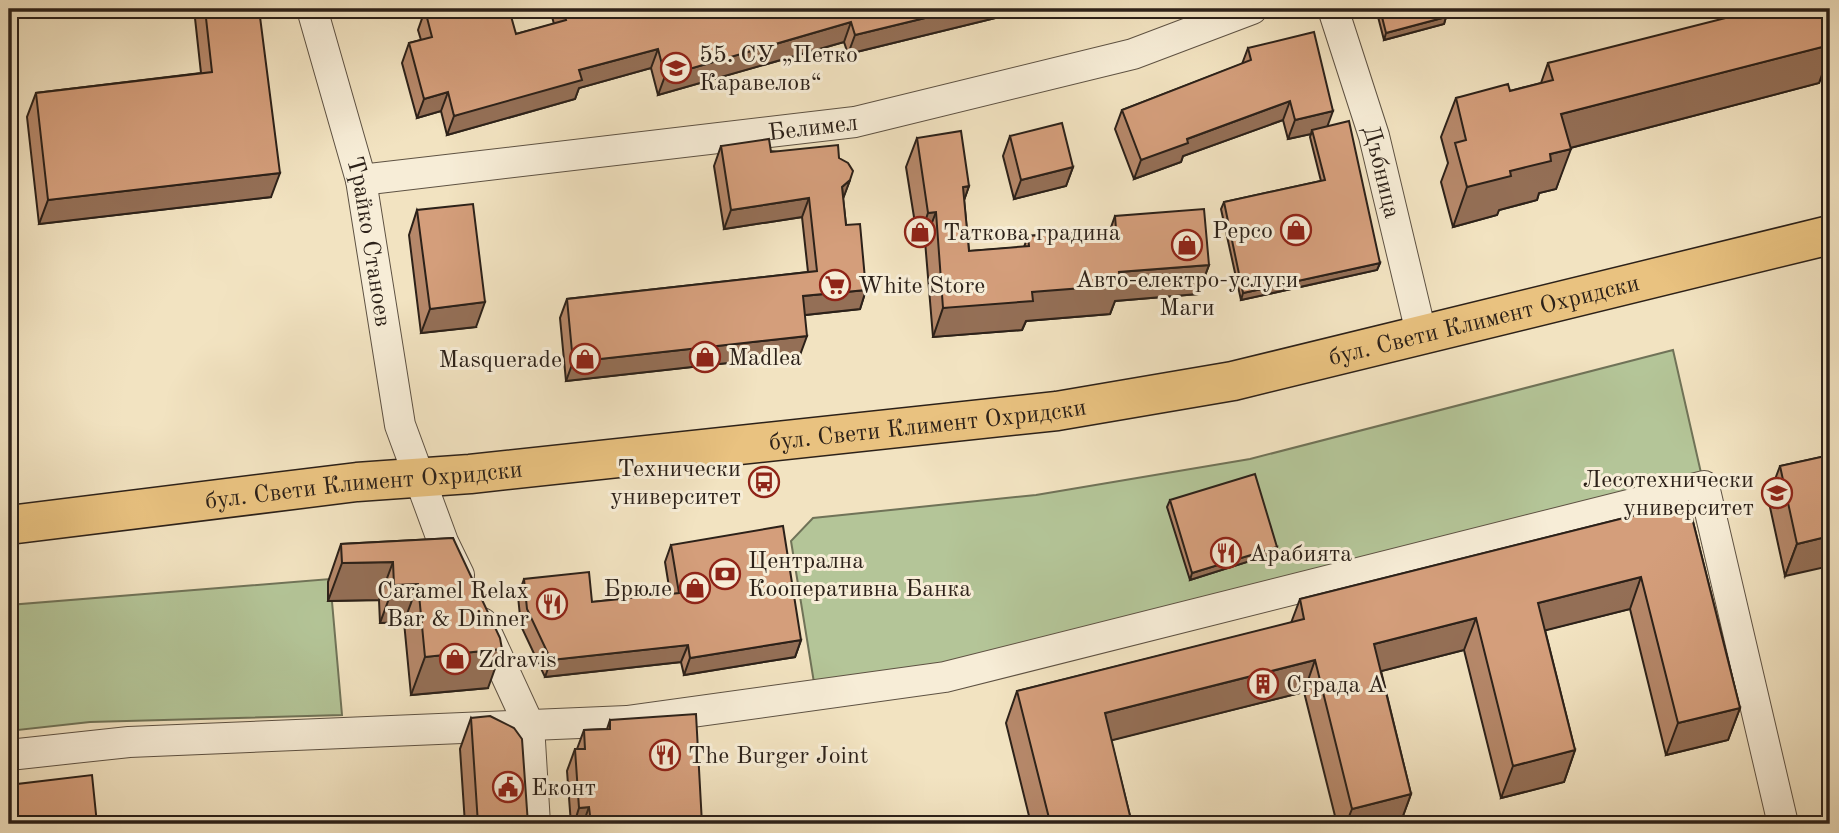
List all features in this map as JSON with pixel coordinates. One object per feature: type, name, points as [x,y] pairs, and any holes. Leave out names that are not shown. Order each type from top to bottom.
[{"type":"main road","name":"бул. Свети Климент Охридски","points":[[9,525],[357,481],[419,477],[1057,411],[1233,382],[1830,235]]},
{"type":"street","name":"Трайко Станоев","points":[[312,9],[361,180],[400,425],[443,542],[529,725]]},
{"type":"street","name":"Белимел","points":[[361,180],[855,121],[1133,54],[1252,9]]},
{"type":"street","name":"Дъбница","points":[[1334,9],[1374,136],[1422,337]]},
{"type":"street","points":[[9,755],[129,742],[627,721],[944,677],[1704,486],[1783,824]]},
{"type":"street","points":[[529,725],[535,824]]},
{"type":"green space","points":[[1673,350],[1704,486],[816,695],[791,541],[813,518],[1036,495],[1250,459]]},
{"type":"green space","points":[[330,579],[342,715],[90,722],[9,731],[9,605]]},
{"type":"building","points":[[9,9],[13,9],[17,53],[9,53]]},
{"type":"building","points":[[205,9],[259,9],[280,173],[48,200],[36,93],[212,72]]},
{"type":"building","points":[[509,9],[516,34],[566,20],[562,9],[962,9],[855,35],[851,22],[665,76],[658,49],[579,70],[582,80],[454,116],[448,92],[424,99],[409,43],[432,37],[425,10]]},
{"type":"building","points":[[1380,9],[1444,9],[1446,17],[1386,33]]},
{"type":"building","points":[[1761,9],[1825,9],[1830,45],[1561,114],[1571,149],[1550,154],[1551,161],[1510,171],[1511,176],[1467,187],[1455,143],[1466,140],[1456,98],[1508,84],[1510,91],[1553,80],[1548,63]]},
{"type":"building","points":[[1314,32],[1333,111],[1295,120],[1290,101],[1187,139],[1188,143],[1141,160],[1122,110],[1251,60],[1248,48]]},
{"type":"building","points":[[1349,121],[1380,263],[1243,293],[1224,202],[1325,180],[1312,130]]},
{"type":"building","points":[[1062,123],[1073,167],[1021,180],[1010,136]]},
{"type":"building","points":[[961,131],[969,186],[963,187],[969,251],[1029,246],[1028,236],[1116,229],[1115,216],[1204,209],[1209,265],[1119,272],[1121,285],[1032,292],[1033,301],[943,308],[936,212],[928,213],[917,138]]},
{"type":"building","points":[[769,139],[771,152],[838,145],[839,158],[848,163],[853,171],[850,180],[842,187],[846,225],[860,224],[866,290],[803,296],[807,336],[573,362],[567,299],[817,271],[809,198],[731,210],[721,146]]},
{"type":"building","points":[[473,204],[485,302],[430,309],[417,210]]},
{"type":"building","points":[[1830,455],[1830,536],[1797,544],[1780,466]]},
{"type":"building","points":[[1255,474],[1277,547],[1192,573],[1170,500]]},
{"type":"building","name":"Сграда А","points":[[1688,502],[1740,708],[1678,723],[1641,577],[1538,603],[1575,750],[1513,766],[1476,618],[1374,644],[1411,794],[1352,809],[1315,660],[1105,713],[1132,824],[1039,824],[1050,822],[1017,691],[1304,619],[1300,599]]},
{"type":"building","points":[[783,526],[801,640],[690,658],[688,645],[551,660],[527,609],[524,579],[589,572],[592,602],[679,593],[671,545]]},
{"type":"building","points":[[453,538],[500,638],[502,649],[425,657],[418,584],[394,585],[393,562],[342,563],[341,544]]},
{"type":"building","points":[[696,714],[702,824],[591,824],[589,807],[579,808],[575,749],[585,749],[584,730],[610,729],[610,720]]},
{"type":"building","points":[[490,716],[514,728],[522,739],[528,824],[478,824],[471,718]]},
{"type":"building","points":[[92,775],[97,824],[9,824],[9,785]]},
{"type":"place","name":"55. СУ „Петко Каравелов“","points":[[676,68]]},
{"type":"place","name":"Pepco","points":[[1296,230]]},
{"type":"place","name":"Таткова градина","points":[[920,232]]},
{"type":"place","name":"Авто-електро-услуги Маги","points":[[1187,245]]},
{"type":"place","name":"White Store","points":[[835,285]]},
{"type":"place","name":"Madlea","points":[[705,357]]},
{"type":"place","name":"Masquerade","points":[[585,359]]},
{"type":"place","name":"Технически университет","points":[[764,482]]},
{"type":"place","name":"Лесотехнически университет","points":[[1777,493]]},
{"type":"place","name":"Арабията","points":[[1226,553]]},
{"type":"place","name":"Централна Кооперативна Банка","points":[[725,574]]},
{"type":"place","name":"Брюле","points":[[695,588]]},
{"type":"place","name":"Caramel Relax Bar & Dinner","points":[[552,604]]},
{"type":"place","name":"Zdravis","points":[[455,659]]},
{"type":"place","name":"Сграда А","points":[[1263,684]]},
{"type":"place","name":"The Burger Joint","points":[[665,755]]},
{"type":"place","name":"Еконт","points":[[508,787]]}]
